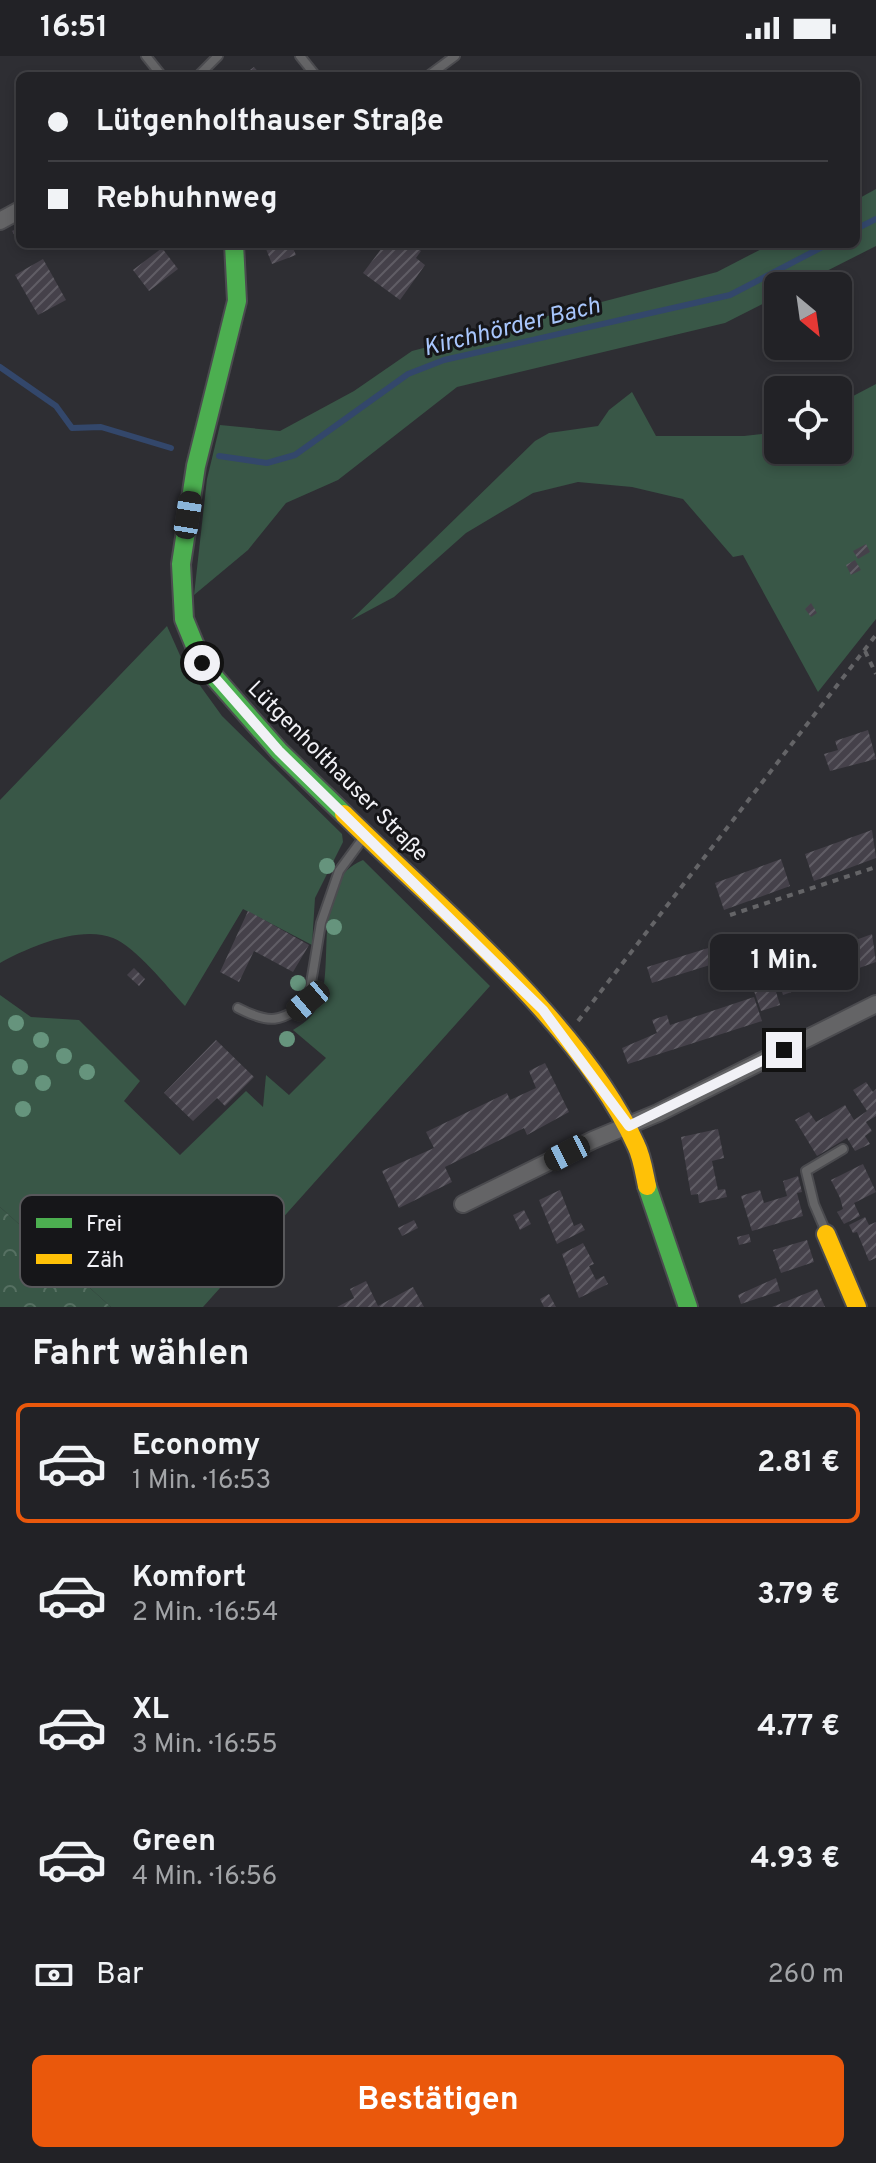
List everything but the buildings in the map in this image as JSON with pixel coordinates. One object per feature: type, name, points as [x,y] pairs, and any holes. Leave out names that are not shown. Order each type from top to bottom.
[{"type":"street","name":"Lütgenholthauser Straße","points":[[234,248],[237,301],[196,466],[181,564],[184,619],[202,663],[238,708],[543,1010],[629,1126],[652,1210],[688,1307]]},
{"type":"street","points":[[463,1204],[876,1004]]},
{"type":"street","points":[[826,1234],[857,1307]]},
{"type":"lane","points":[[146,56],[159,72]]},
{"type":"lane","points":[[202,72],[218,56]]},
{"type":"lane","points":[[300,56],[313,72]]},
{"type":"lane","points":[[433,72],[455,56]]},
{"type":"lane","points":[[238,1008],[261,1020],[288,1017],[308,1001],[321,923],[339,871],[365,836]]},
{"type":"lane","points":[[826,1234],[806,1171],[843,1149]]},
{"type":"path","points":[[375,248],[379,251]]},
{"type":"path","points":[[564,1038],[876,635]]},
{"type":"path","points":[[864,649],[876,674]]},
{"type":"path","points":[[730,915],[876,867]]},
{"type":"green space","points":[[876,189],[876,246],[825,272],[764,272],[764,303],[725,323],[457,387],[338,480],[286,503],[248,550],[194,595],[207,479],[220,425],[280,431],[354,391],[412,351],[717,272],[763,248],[860,248],[860,198]]},
{"type":"green space","points":[[876,384],[876,619],[818,692],[743,555],[733,557],[683,499],[632,487],[578,482],[533,493],[466,533],[394,597],[351,620],[535,441],[549,433],[598,426],[609,410],[632,392],[656,436],[764,434],[764,464],[852,464],[852,397]]},
{"type":"green space","points":[[167,626],[183,662],[222,716],[342,834],[343,842],[315,898],[312,945],[243,909],[185,1006],[151,968],[113,938],[86,934],[70,936],[0,963],[0,800]]},
{"type":"green space","points":[[363,860],[490,986],[284,1216],[284,1195],[20,1195],[20,1225],[0,1207],[0,995],[31,1017],[79,1020],[140,1081],[124,1101],[180,1155],[246,1091],[263,1107],[266,1075],[289,1095],[326,1058],[293,1030],[311,1016],[319,1004],[324,987],[330,905],[336,886],[347,871]]},
{"type":"green space","points":[[0,1207],[20,1225],[20,1287],[89,1287],[111,1307],[0,1307]]},
{"type":"green space","points":[[89,1287],[221,1287],[203,1307],[111,1307]]},
{"type":"waterway","name":"Kirchhörder Bach","points":[[860,227],[876,219]]},
{"type":"waterway","name":"Kirchhörder Bach","points":[[219,456],[267,463],[295,455],[408,374],[444,360],[730,295],[820,248]]},
{"type":"waterway","name":"Kirchhörder Bach","points":[[0,367],[56,406],[72,428],[101,427],[171,448]]},
{"type":"traffic: fast","points":[[234,248],[237,301],[196,466],[181,564],[184,619],[202,663],[279,751],[344,814]]},
{"type":"traffic: fast","points":[[647,1186],[688,1307]]},
{"type":"traffic: slow","points":[[344,814],[505,969],[581,1056],[612,1100],[636,1145],[647,1186]]},
{"type":"traffic: slow","points":[[826,1234],[857,1307]]},
{"type":"route","points":[[202,663],[238,708],[279,751],[543,1010],[629,1126],[784,1050]]}]
